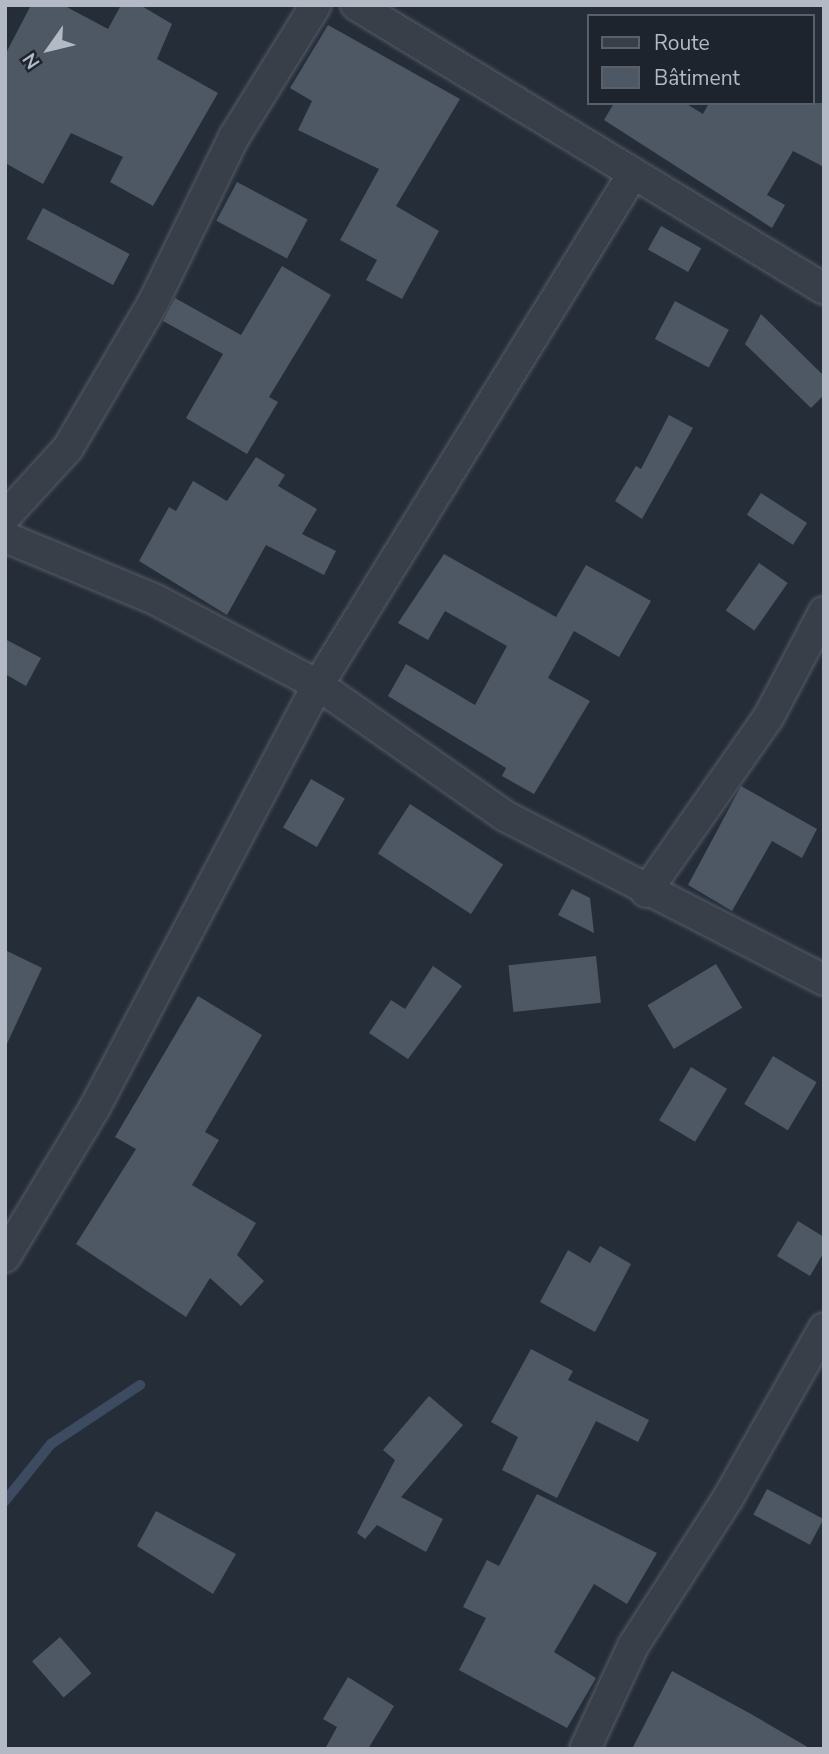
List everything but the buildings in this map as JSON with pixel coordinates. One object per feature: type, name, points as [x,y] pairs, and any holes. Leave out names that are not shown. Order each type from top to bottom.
[{"type":"street","points":[[5,517],[68,448],[153,303],[234,137],[317,5]]},
{"type":"street","points":[[356,5],[824,289]]},
{"type":"street","points":[[5,1257],[94,1109],[318,685],[633,174]]},
{"type":"street","points":[[5,537],[156,600],[318,685],[505,816],[646,892],[824,980]]},
{"type":"street","points":[[646,892],[768,718],[824,612]]},
{"type":"street","points":[[585,1749],[633,1646],[728,1498],[824,1328]]},
{"type":"waterway","points":[[5,1501],[51,1444],[140,1385]]}]
